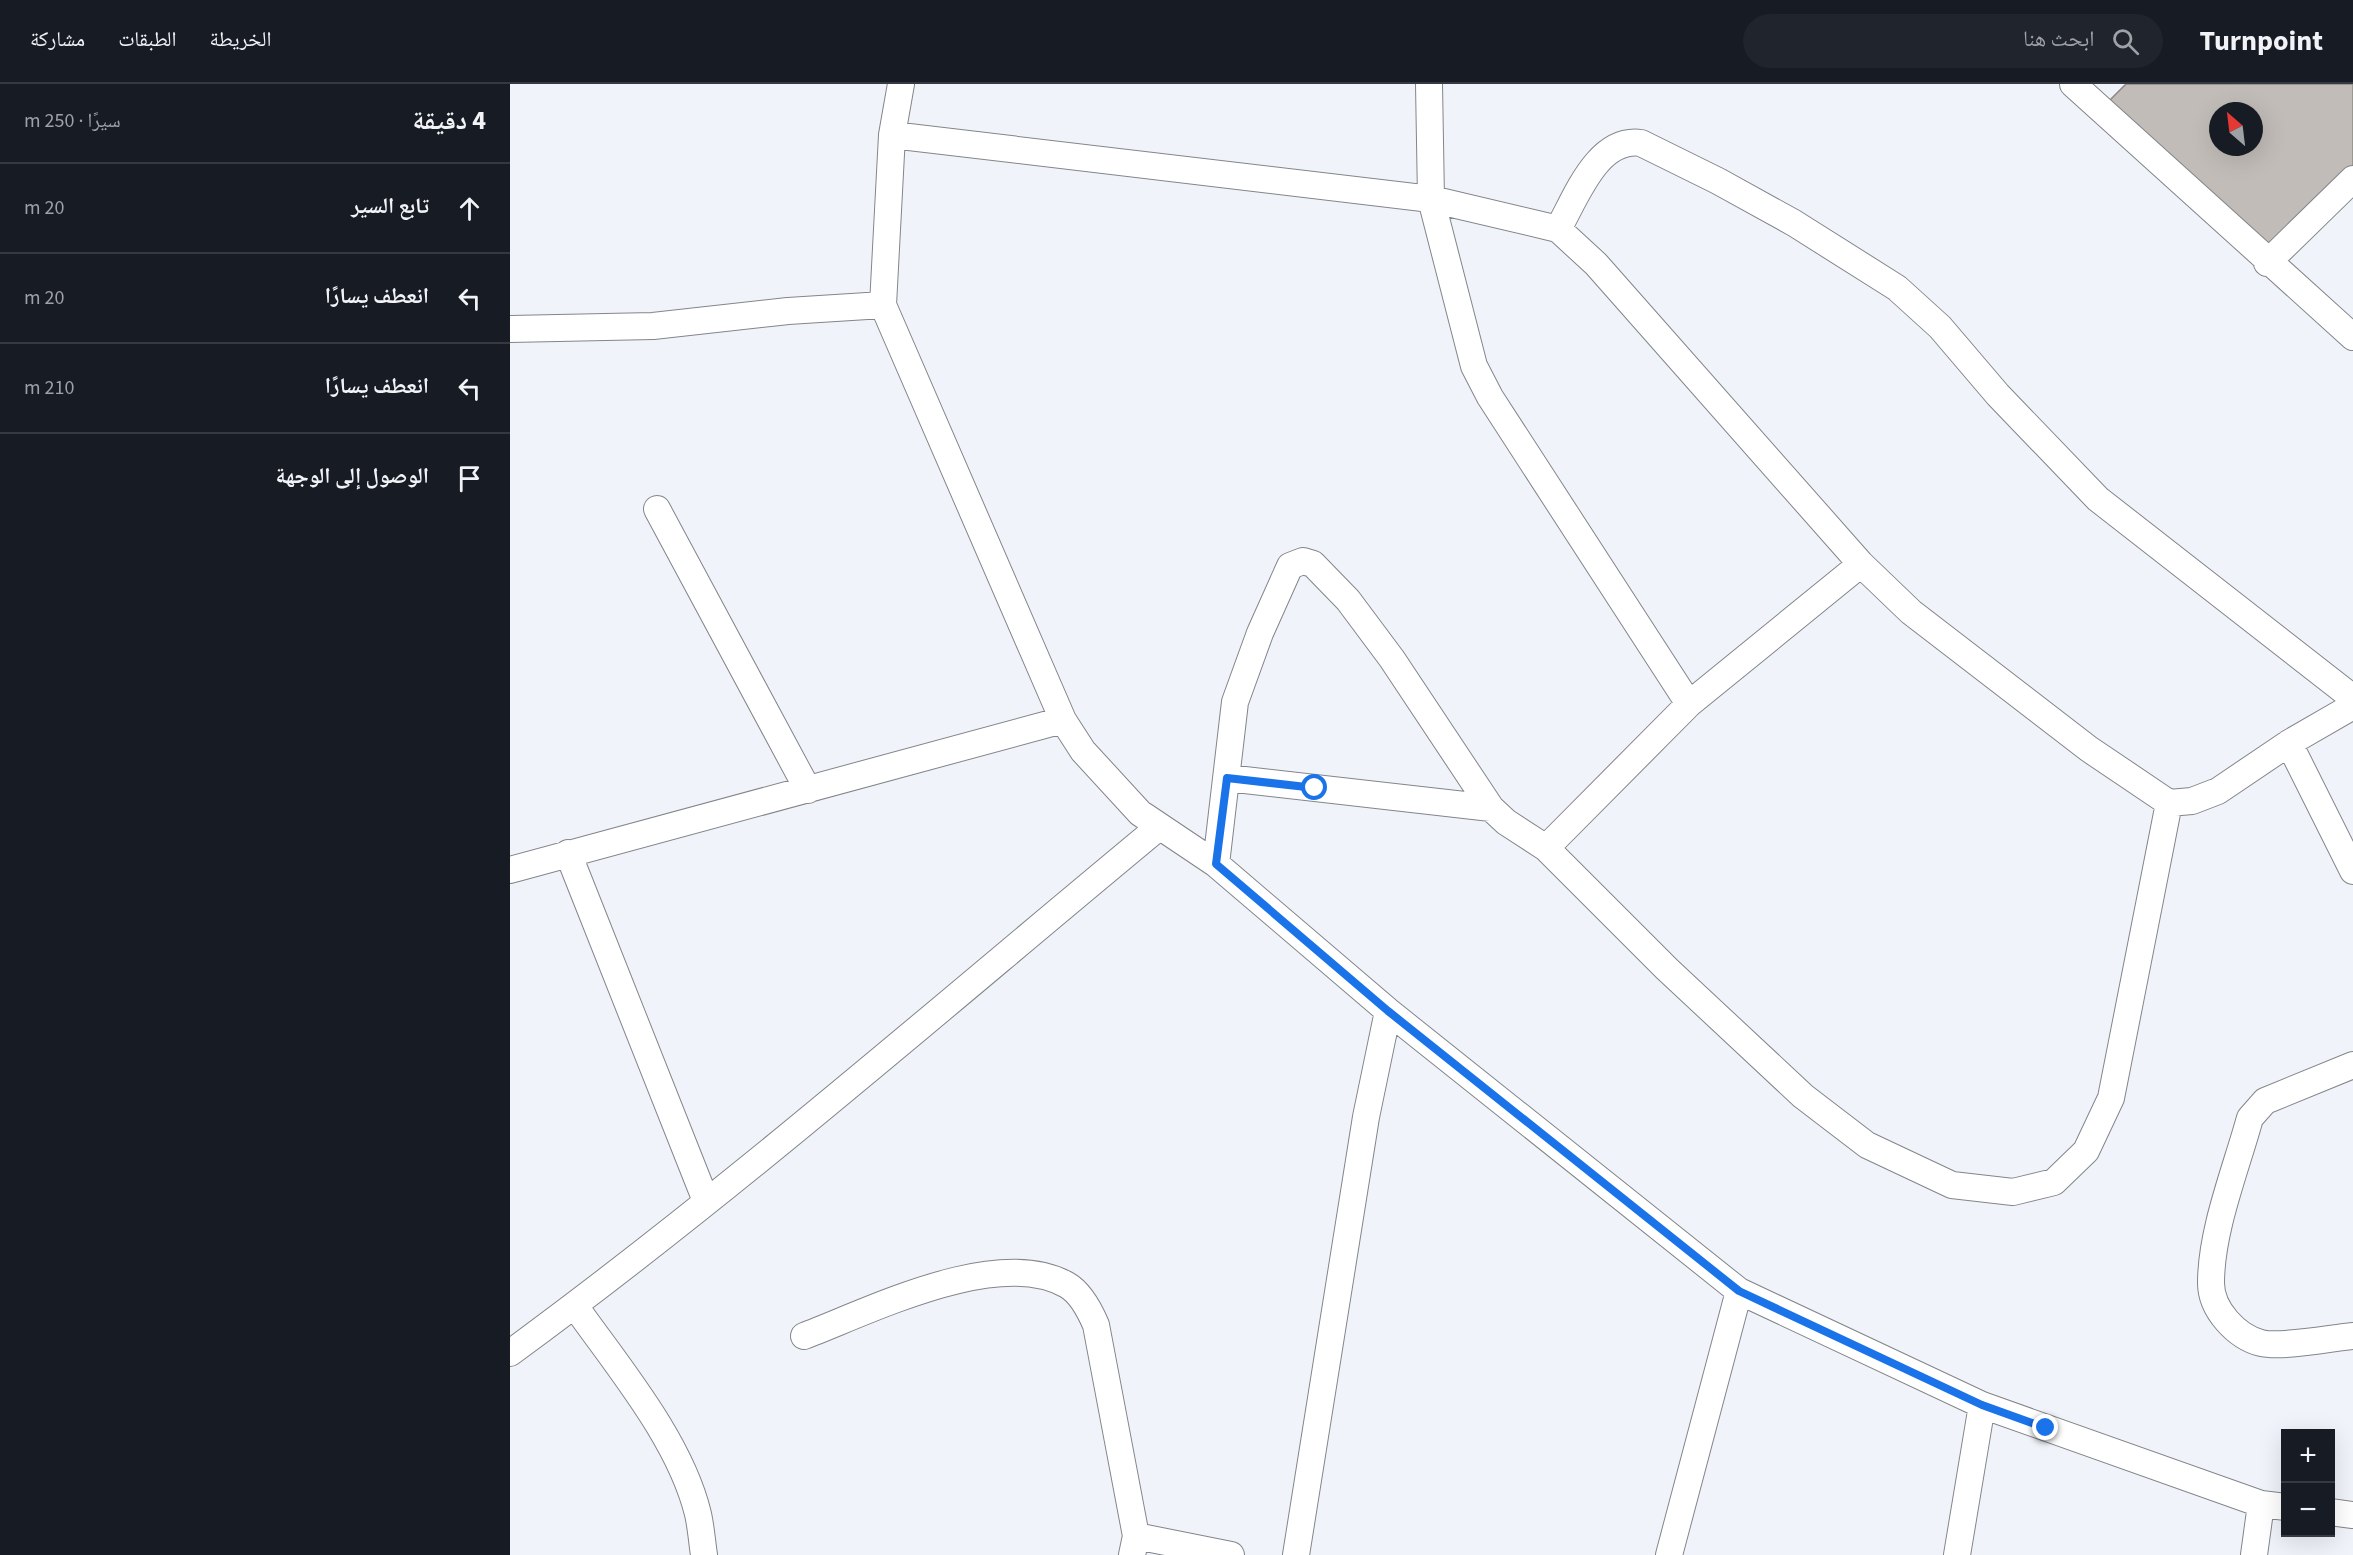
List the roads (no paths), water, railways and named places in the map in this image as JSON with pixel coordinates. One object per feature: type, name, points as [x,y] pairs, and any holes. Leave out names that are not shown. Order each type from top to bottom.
[{"type":"street","points":[[901,84],[892,135],[884,305],[980,534],[1063,720],[1083,751],[1101,773],[1124,798],[1159,827],[1216,864],[1388,1011],[1739,1291],[1982,1405],[2273,1506],[2254,1555]]},
{"type":"street","points":[[1429,84],[1431,199],[1474,366],[1490,397],[1689,704]]},
{"type":"street","points":[[2073,84],[2267,263],[2353,338]]},
{"type":"street","points":[[892,135],[1431,199],[1558,229],[1596,264],[1861,564],[1911,612],[2089,749],[2169,803],[2192,801],[2218,791],[2289,743],[2353,706]]},
{"type":"street","points":[[1558,229],[1596,163],[1612,149],[1630,142],[1641,143],[1718,181],[1794,223],[1897,288],[1940,327],[1998,396],[2098,499],[2353,698]]},
{"type":"street","points":[[2267,263],[2353,179]]},
{"type":"street","points":[[510,329],[653,326],[788,311],[884,305]]},
{"type":"street","points":[[657,509],[808,790]]},
{"type":"street","points":[[1216,864],[1236,702],[1246,668],[1287,572],[1295,562],[1303,561],[1313,564],[1348,600],[1405,677],[1491,808],[1519,832],[1546,848],[1729,1028],[1803,1096],[1867,1145],[1952,1185],[2013,1192],[2054,1182],[2086,1151],[2111,1098],[2169,803]]},
{"type":"street","points":[[1546,848],[1689,704],[1861,564]]},
{"type":"street","points":[[510,870],[1063,720]]},
{"type":"street","points":[[2289,743],[2353,871]]},
{"type":"street","points":[[1227,778],[1491,808]]},
{"type":"street","points":[[510,1353],[575,1306],[706,1202],[1159,827]]},
{"type":"street","points":[[568,853],[706,1202]]},
{"type":"street","points":[[1296,1555],[1366,1117],[1388,1011]]},
{"type":"street","points":[[2353,1065],[2265,1101],[2250,1118],[2215,1248],[2211,1286],[2220,1310],[2237,1332],[2263,1343],[2353,1336]]},
{"type":"street","points":[[804,1336],[942,1283],[984,1274],[1046,1277],[1069,1286],[1087,1306],[1096,1325],[1134,1545],[1231,1555]]},
{"type":"street","points":[[1669,1555],[1739,1291]]},
{"type":"street","points":[[575,1306],[643,1403],[677,1458],[698,1513],[704,1555]]},
{"type":"street","points":[[1957,1555],[1982,1405]]},
{"type":"street","points":[[2335,1513],[2353,1515]]}]
